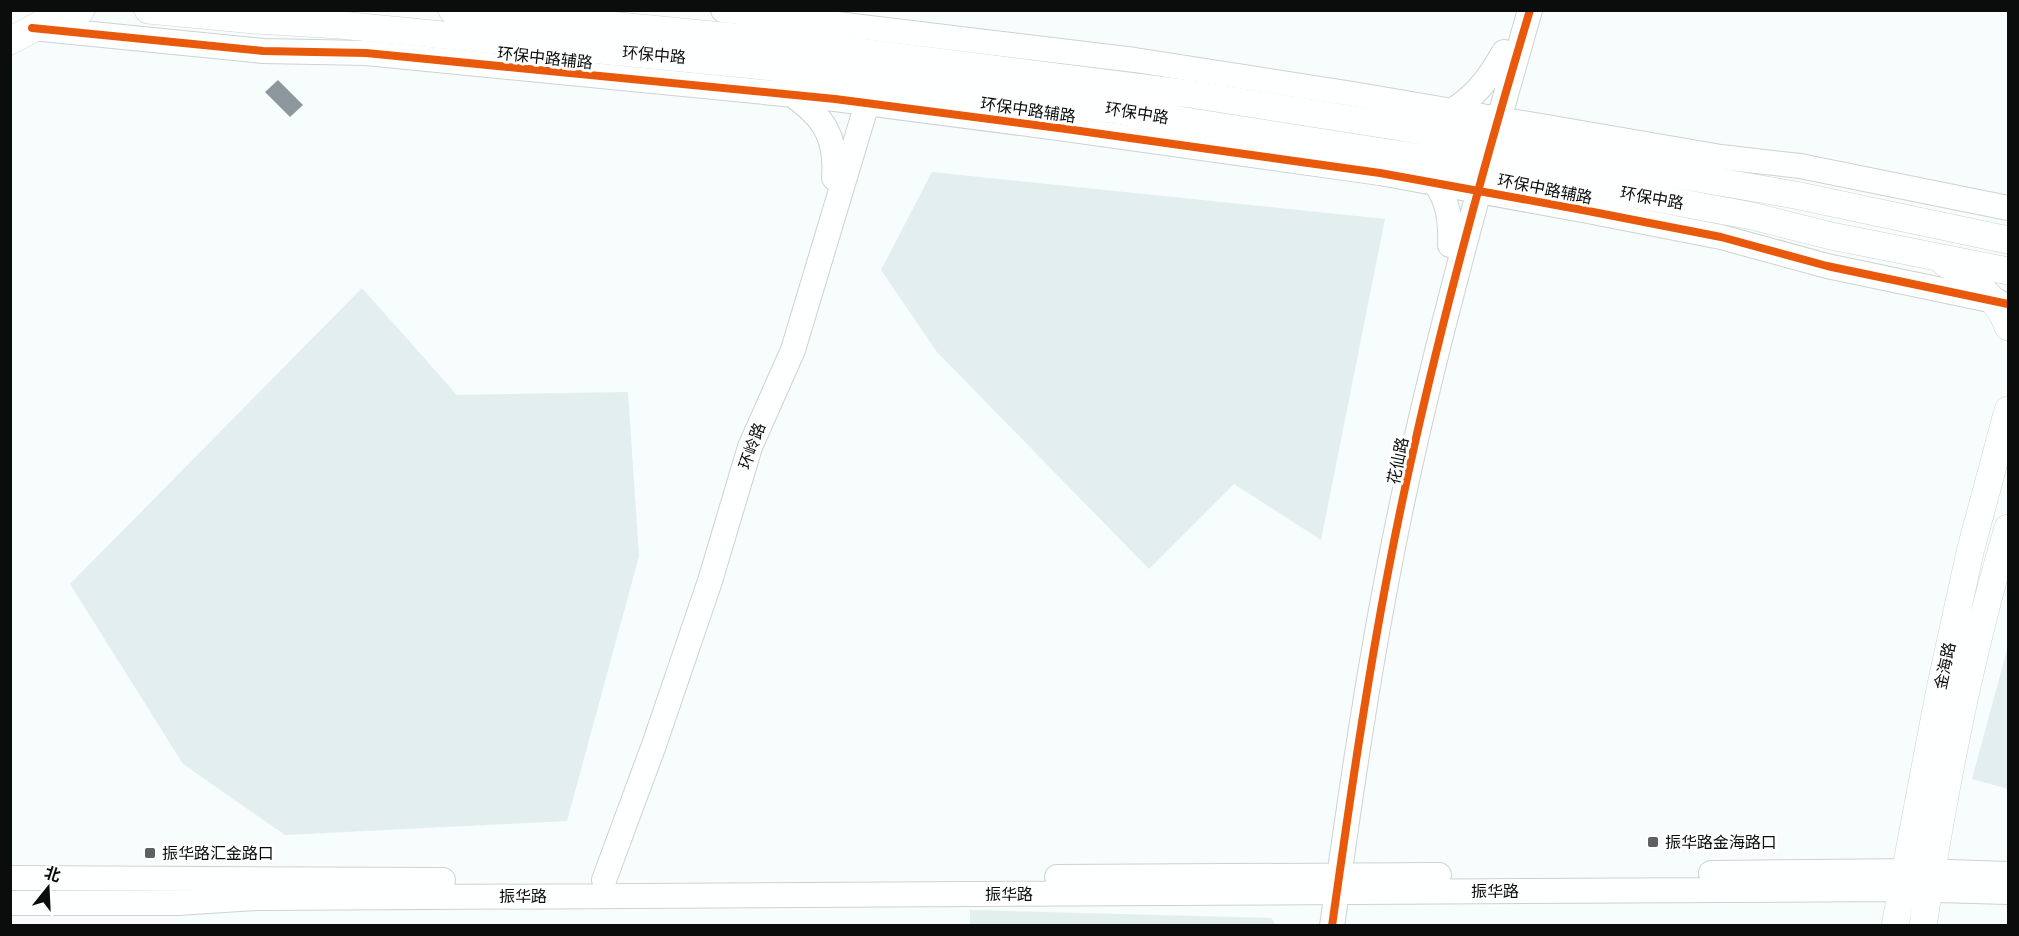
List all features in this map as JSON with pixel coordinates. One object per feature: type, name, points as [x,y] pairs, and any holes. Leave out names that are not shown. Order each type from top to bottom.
[{"type":"main road","points":[[21,35],[49,20],[81,10]]},
{"type":"main road","name":"环保中路","points":[[148,10],[340,25],[724,62],[882,50]]},
{"type":"main road","name":"环保中路","points":[[452,10],[882,50],[936,73],[1108,109],[1382,151],[1589,160],[1795,195],[2008,240]]},
{"type":"main road","name":"环保中路","points":[[936,73],[1190,94],[1409,128],[1567,182],[1752,216],[1831,236],[2008,272]]},
{"type":"main road","points":[[1934,223],[1978,225],[2008,221]]},
{"type":"main road","points":[[1922,254],[1944,262],[2001,303],[2001,310],[2008,327]]},
{"type":"main road","name":"金海路","points":[[1895,926],[1939,694],[1970,552],[2008,410]]},
{"type":"main road","name":"金海路","points":[[1923,926],[1942,808],[1986,600],[2008,528]]},
{"type":"street","name":"环保中路辅路","points":[[723,10],[844,24],[882,50],[1368,172],[1435,183],[1536,125],[1721,157],[1800,166],[2008,208]]},
{"type":"street","name":"花仙路","points":[[1332,926],[1331,884],[1352,697],[1376,564],[1410,410],[1510,54],[1516,10]]},
{"type":"street","name":"花仙路","points":[[1510,54],[1530,10]]},
{"type":"street","points":[[765,40],[792,37],[844,24]]},
{"type":"street","name":"环保中路辅路","points":[[21,35],[263,51],[366,53],[792,94],[882,50],[1135,60],[1452,111],[1508,196],[1710,235],[1827,266],[2001,303]]},
{"type":"street","points":[[882,50],[901,98],[936,73]]},
{"type":"street","name":"环岭路","points":[[601,880],[654,745],[710,581],[750,447],[792,350],[882,50]]},
{"type":"street","name":"环岭路","points":[[601,880],[721,523],[741,445],[784,349],[834,178],[882,50]]},
{"type":"street","points":[[1409,128],[1425,124],[1452,111],[1480,89],[1510,54]]},
{"type":"street","points":[[1510,54],[1516,93],[1525,111],[1536,125],[1555,141],[1589,160]]},
{"type":"street","points":[[724,62],[753,72],[792,94],[815,113],[831,138],[834,150],[834,178]]},
{"type":"street","points":[[1382,151],[1420,167],[1435,183],[1443,194],[1449,210],[1457,248]]},
{"type":"street","points":[[1457,248],[1483,217],[1508,196],[1533,186],[1567,182]]},
{"type":"street","name":"振华路","points":[[10,903],[177,903],[269,898],[1331,884],[1930,880],[2008,874]]},
{"type":"street","name":"振华路","points":[[10,878],[1331,884]]},
{"type":"street","name":"振华路","points":[[1930,880],[2008,892]]},
{"type":"street","name":"花仙路","points":[[1319,926],[1331,884]]},
{"type":"shaded area","points":[[932,172],[1385,219],[1321,540],[1234,484],[1149,569],[937,352],[881,270]]},
{"type":"shaded area","points":[[362,288],[457,395],[628,392],[639,556],[567,821],[285,835],[183,764],[70,584]]},
{"type":"shaded area","points":[[2008,646],[2008,789],[1972,779]]},
{"type":"shaded area","points":[[970,910],[1271,918],[1276,925],[970,925]]},
{"type":"building","points":[[278,80],[303,105],[290,117],[265,92]]},
{"type":"cycle path","points":[[1332,926],[1365,701],[1418,427],[1452,287],[1530,10]]},
{"type":"cycle path","points":[[32,28],[263,51],[366,53],[835,99],[1066,129],[1380,173],[1588,211],[1721,237],[1827,266],[2008,304]]},
{"type":"place","name":"振华路金海路口","points":[[1653,842]]},
{"type":"place","name":"振华路汇金路口","points":[[150,853]]}]
